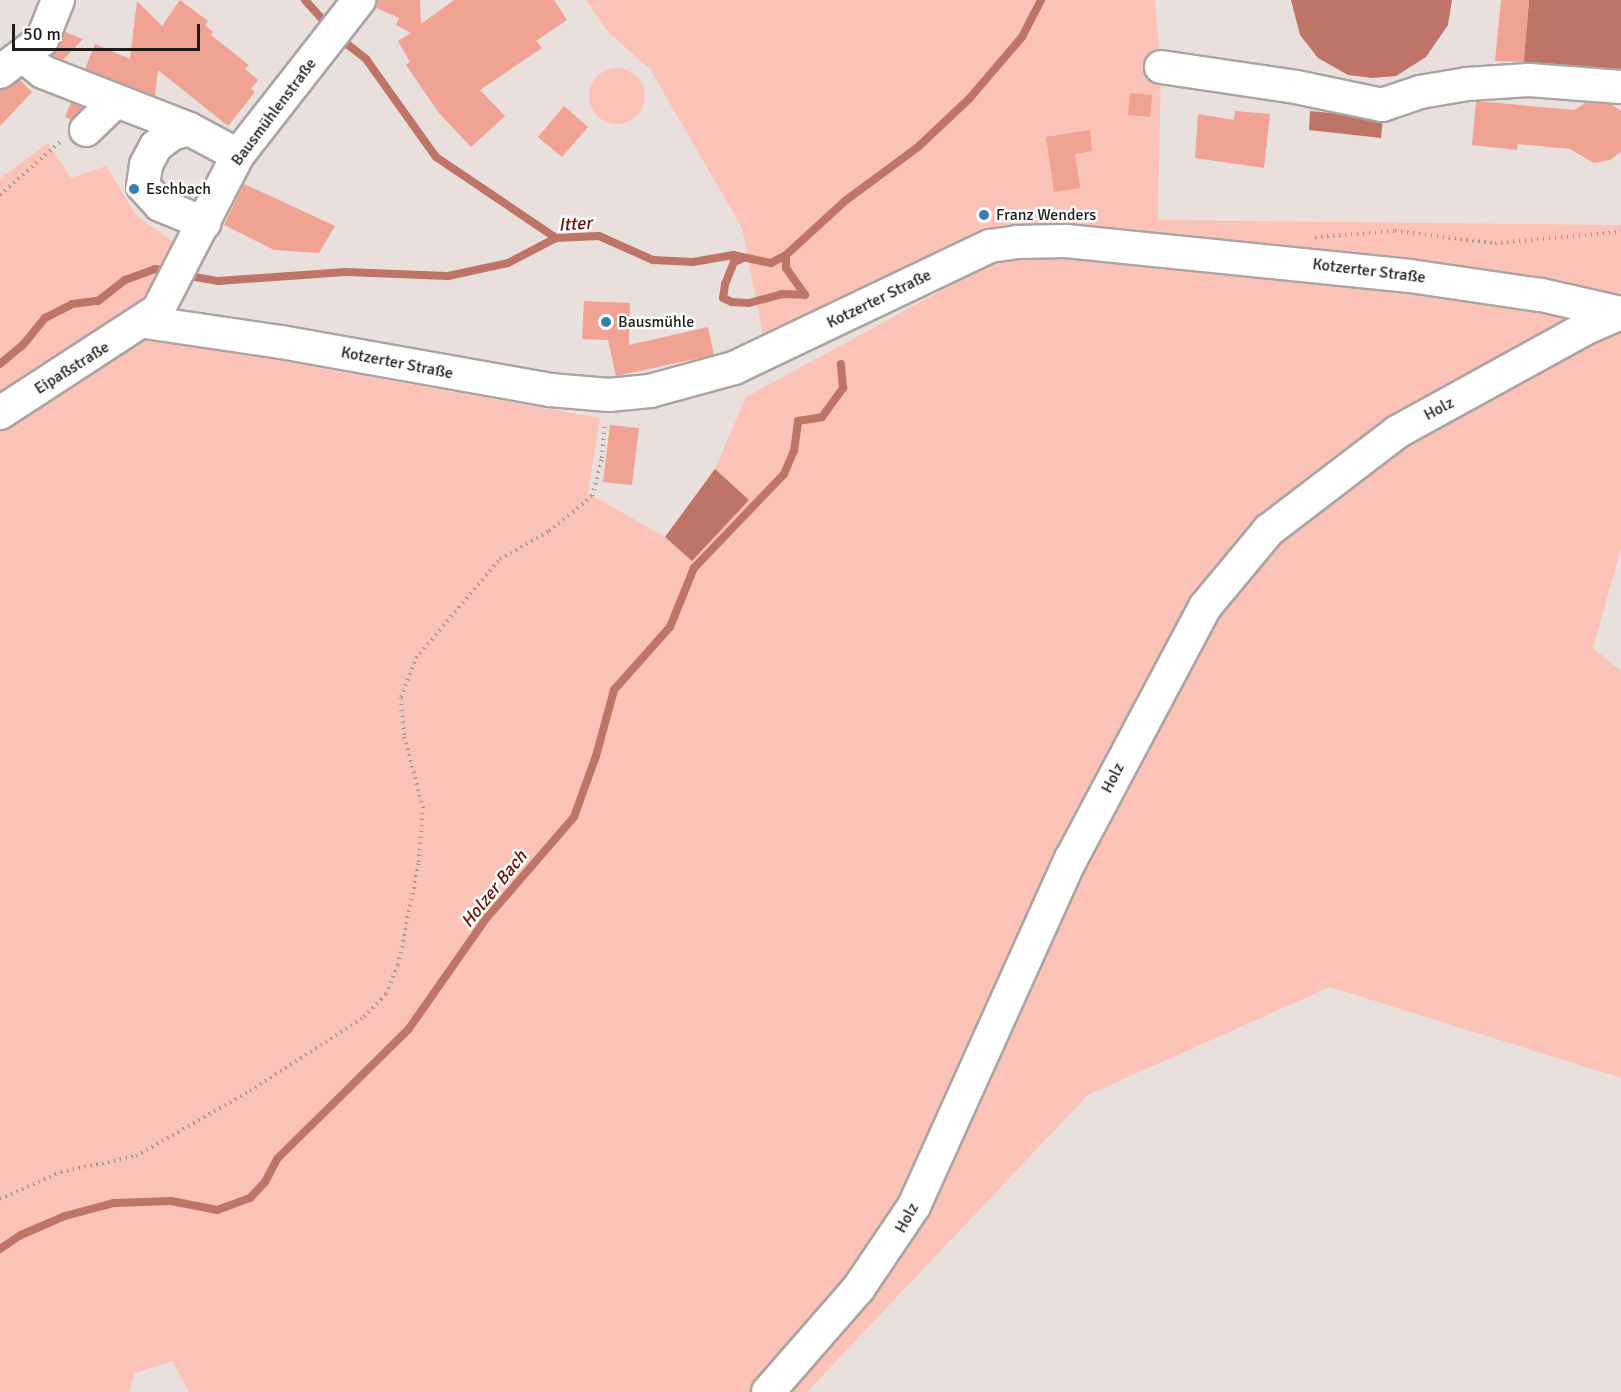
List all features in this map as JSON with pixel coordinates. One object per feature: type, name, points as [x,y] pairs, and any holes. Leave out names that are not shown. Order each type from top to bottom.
[{"type":"street","points":[[12,65],[42,40],[58,0]]},
{"type":"street","name":"Bausmühlenstraße","points":[[145,322],[171,292],[237,155],[352,9]]},
{"type":"street","points":[[12,65],[43,72],[189,129],[237,155]]},
{"type":"street","points":[[1161,67],[1296,87],[1382,105],[1467,84],[1529,80],[1621,87]]},
{"type":"street","points":[[86,130],[116,101]]},
{"type":"street","points":[[189,129],[172,134],[156,146],[146,165],[142,186],[160,205],[204,223]]},
{"type":"street","name":"Kotzerter Straße","points":[[145,322],[281,342],[497,382],[609,394],[650,391],[734,368],[990,246],[1017,242],[1066,241],[1410,276],[1549,296],[1621,313]]},
{"type":"street","name":"Holz","points":[[768,1392],[858,1289],[914,1206],[1071,859],[1205,607],[1269,530],[1397,432],[1584,329],[1621,313]]},
{"type":"street","name":"Eipaßstraße","points":[[0,413],[145,322]]},
{"type":"path","points":[[0,195],[67,136],[86,130]]},
{"type":"path","points":[[1308,240],[1318,235],[1395,231],[1495,243],[1621,232]]},
{"type":"path","points":[[0,1199],[61,1172],[136,1156],[250,1091],[364,1017],[386,994],[398,965],[419,862],[423,808],[404,735],[401,697],[416,658],[500,559],[549,531],[592,496],[602,458],[609,394]]},
{"type":"shaded area","points":[[586,0],[1155,0],[1161,67],[1158,220],[1621,225],[1621,549],[1593,648],[1621,671],[1621,1078],[1330,987],[1088,1095],[807,1392],[189,1392],[172,1361],[135,1373],[129,1392],[0,1392],[0,425],[142,336],[600,418],[588,493],[665,537],[715,469],[746,397],[939,292],[928,260],[764,341],[742,228],[650,69],[607,31]]},
{"type":"shaded area","points":[[1291,0],[1452,0],[1448,25],[1426,57],[1396,76],[1372,78],[1348,75],[1318,58],[1300,35]]},
{"type":"shaded area","points":[[1529,0],[1621,0],[1621,73],[1523,64]]},
{"type":"shaded area","points":[[611,68],[623,68],[633,72],[641,80],[645,96],[641,112],[633,120],[623,124],[611,124],[601,120],[593,112],[589,102],[589,90],[593,80],[601,72]]},
{"type":"shaded area","points":[[1310,111],[1383,118],[1381,138],[1309,130]]},
{"type":"shaded area","points":[[48,143],[71,178],[106,166],[136,215],[175,243],[154,292],[0,395],[0,178]]},
{"type":"shaded area","points":[[715,469],[749,500],[692,561],[665,537]]},
{"type":"building","points":[[180,0],[208,21],[205,25],[213,32],[211,35],[249,65],[245,69],[258,80],[251,89],[255,92],[228,126],[158,70],[155,96],[85,69],[95,44],[130,59],[137,1],[162,26]]},
{"type":"building","points":[[377,0],[420,0],[421,24],[454,0],[554,0],[567,20],[536,41],[542,48],[480,90],[505,116],[471,147],[439,113],[406,65],[410,62],[398,41],[411,33],[396,25],[399,18],[375,7]]},
{"type":"building","points":[[1501,0],[1529,0],[1524,62],[1495,61]]},
{"type":"building","points":[[65,32],[83,39],[63,60],[51,56]]},
{"type":"building","points":[[20,80],[32,92],[0,126],[0,90]]},
{"type":"building","points":[[1130,93],[1152,95],[1150,117],[1128,115]]},
{"type":"building","points":[[1476,101],[1574,110],[1587,102],[1611,104],[1621,111],[1621,152],[1610,160],[1594,163],[1570,149],[1518,144],[1517,150],[1472,145]]},
{"type":"building","points":[[71,102],[84,107],[72,120],[65,117]]},
{"type":"building","points":[[564,106],[588,127],[562,157],[538,137]]},
{"type":"building","points":[[1235,111],[1270,114],[1264,168],[1195,158],[1198,114],[1234,120]]},
{"type":"building","points":[[1090,130],[1092,151],[1075,154],[1080,188],[1054,192],[1046,137]]},
{"type":"building","points":[[244,184],[335,226],[319,253],[274,250],[224,225]]},
{"type":"building","points":[[584,301],[630,303],[629,345],[708,327],[714,355],[616,376],[608,340],[582,339]]},
{"type":"building","points":[[610,425],[639,428],[632,485],[603,482]]},
{"type":"waterway","points":[[305,0],[330,28]]},
{"type":"waterway","name":"Itter","points":[[184,275],[218,281],[346,272],[448,276],[508,263],[556,238],[599,236],[653,260],[693,262],[733,255],[771,263],[786,255],[845,201],[918,147],[969,99],[1022,37],[1041,0]]},
{"type":"waterway","points":[[338,37],[366,59],[436,157],[556,238]]},
{"type":"waterway","points":[[743,258],[734,262],[725,284],[723,298],[732,302],[749,303],[782,294],[805,295],[786,268],[786,255]]},
{"type":"waterway","name":"Itter","points":[[0,364],[23,345],[45,318],[72,304],[98,301],[125,280],[155,269],[170,272]]},
{"type":"waterway","name":"Holzer Bach","points":[[0,1249],[21,1235],[65,1216],[114,1203],[171,1201],[217,1210],[250,1198],[265,1182],[278,1158],[408,1030],[485,920],[574,817],[596,756],[614,690],[670,627],[694,568],[784,474],[794,451],[798,421],[822,417],[843,388],[841,364]]},
{"type":"place","name":"Eschbach","points":[[134,189]]},
{"type":"place","name":"Franz Wenders","points":[[984,215]]},
{"type":"place","name":"Bausmühle","points":[[606,322]]}]
